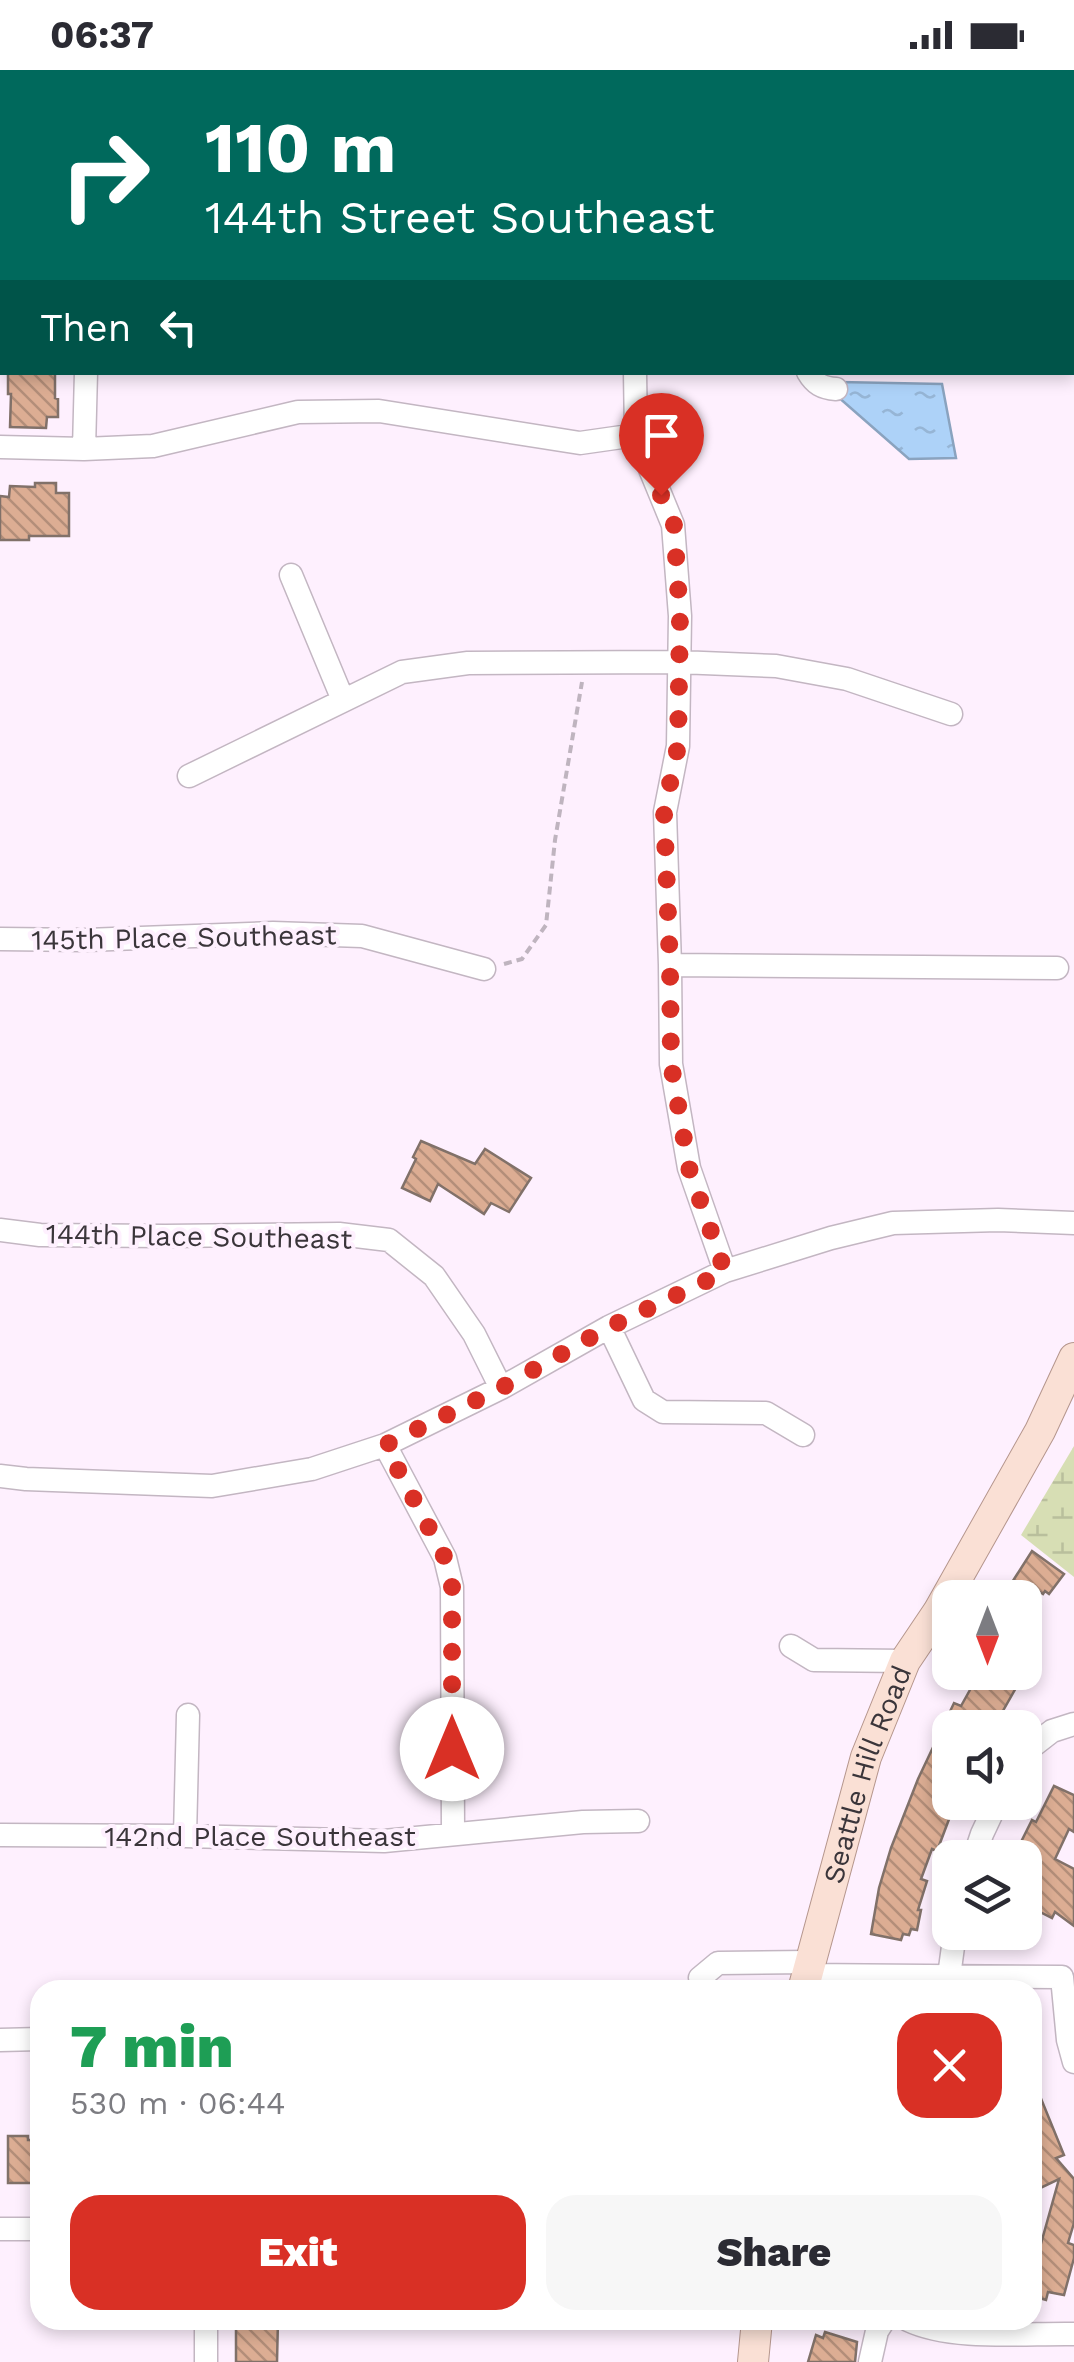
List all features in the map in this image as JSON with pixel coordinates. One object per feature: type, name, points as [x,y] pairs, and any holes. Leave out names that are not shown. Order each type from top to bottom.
[{"type":"main road","name":"Seattle Hill Road","points":[[806,1976],[866,1757],[905,1661],[938,1612],[1040,1430],[1074,1358]]},
{"type":"main road","points":[[752,2362],[756,2330]]},
{"type":"street","points":[[84,449],[86,375]]},
{"type":"street","points":[[636,375],[636,436],[674,525],[680,616],[678,746],[664,812],[671,1064],[689,1168],[725,1272]]},
{"type":"street","points":[[810,375],[825,388],[836,389]]},
{"type":"street","points":[[0,448],[154,446],[298,412],[379,411],[580,443],[636,436]]},
{"type":"street","points":[[292,576],[343,700]]},
{"type":"street","points":[[189,776],[402,672],[468,663],[679,662],[776,666],[847,679],[951,714]]},
{"type":"street","name":"145th Place Southeast","points":[[0,939],[273,933],[362,936],[484,969]]},
{"type":"street","points":[[670,965],[1057,968]]},
{"type":"street","points":[[0,1476],[212,1486],[312,1469],[385,1445],[501,1388],[609,1327],[725,1272],[830,1238],[893,1223],[1074,1223]]},
{"type":"street","name":"144th Place Southeast","points":[[0,1230],[40,1235],[339,1234],[389,1240],[434,1276],[474,1334],[501,1388]]},
{"type":"street","points":[[609,1327],[644,1400],[664,1412],[766,1413],[802,1435]]},
{"type":"street","points":[[385,1445],[445,1558],[452,1587],[452,1834]]},
{"type":"street","points":[[792,1646],[814,1660],[905,1661]]},
{"type":"street","points":[[184,1836],[188,1716]]},
{"type":"street","name":"142nd Place Southeast","points":[[0,1836],[384,1841],[583,1822],[638,1821]]},
{"type":"street","points":[[949,1976],[953,1950]]},
{"type":"street","points":[[700,1978],[718,1964],[806,1976],[1062,1977],[1074,2062]]},
{"type":"street","points":[[0,2040],[30,2039]]},
{"type":"street","points":[[0,2229],[30,2229]]},
{"type":"street","points":[[206,2330],[206,2362]]},
{"type":"street","points":[[870,2362],[878,2330]]},
{"type":"street","points":[[942,2330],[1074,2334]]},
{"type":"path","points":[[484,969],[522,959],[546,924],[584,662]]},
{"type":"green space","points":[[1074,1446],[1074,1577],[1021,1535]]},
{"type":"water","points":[[839,382],[942,384],[956,458],[909,459],[837,396]]},
{"type":"building","points":[[8,375],[55,375],[58,417],[47,417],[46,428],[10,427]]},
{"type":"building","points":[[35,483],[56,483],[56,493],[69,493],[69,536],[0,540],[0,496],[9,497],[10,486],[35,487]]},
{"type":"building","points":[[421,1141],[475,1164],[485,1149],[531,1178],[509,1212],[491,1203],[484,1214],[438,1184],[430,1201],[402,1188]]},
{"type":"building","points":[[1032,1551],[1064,1574],[1049,1594],[1042,1593],[1042,1580],[1013,1580]]},
{"type":"building","points":[[970,1690],[1015,1690],[1003,1710],[951,1710],[954,1703],[961,1706]]},
{"type":"building","points":[[932,1749],[932,1820],[949,1820],[941,1840],[932,1840],[921,1879],[927,1881],[918,1910],[917,1930],[903,1934],[901,1940],[871,1934],[891,1848]]},
{"type":"building","points":[[1054,1786],[1074,1795],[1074,1832],[1069,1829],[1055,1859],[1074,1869],[1074,1926],[1055,1912],[1052,1918],[1042,1913],[1042,1840],[1022,1840],[1032,1820],[1042,1820],[1042,1810]]},
{"type":"building","points":[[1042,2101],[1064,2155],[1056,2158],[1074,2179],[1074,2223],[1068,2243],[1074,2245],[1074,2258],[1064,2295],[1048,2292],[1046,2300],[1042,2299],[1042,2240],[1059,2179],[1042,2187]]},
{"type":"building","points":[[8,2136],[28,2136],[30,2183],[8,2183]]},
{"type":"building","points":[[236,2330],[278,2330],[277,2362],[236,2362]]},
{"type":"building","points":[[825,2332],[857,2342],[855,2362],[808,2362],[816,2335],[823,2338]]},
{"type":"route","points":[[452,1749],[452,1587],[445,1558],[385,1445],[501,1388],[609,1327],[725,1272],[689,1168],[671,1064],[664,812],[678,746],[680,616],[674,525],[661,495]]}]
